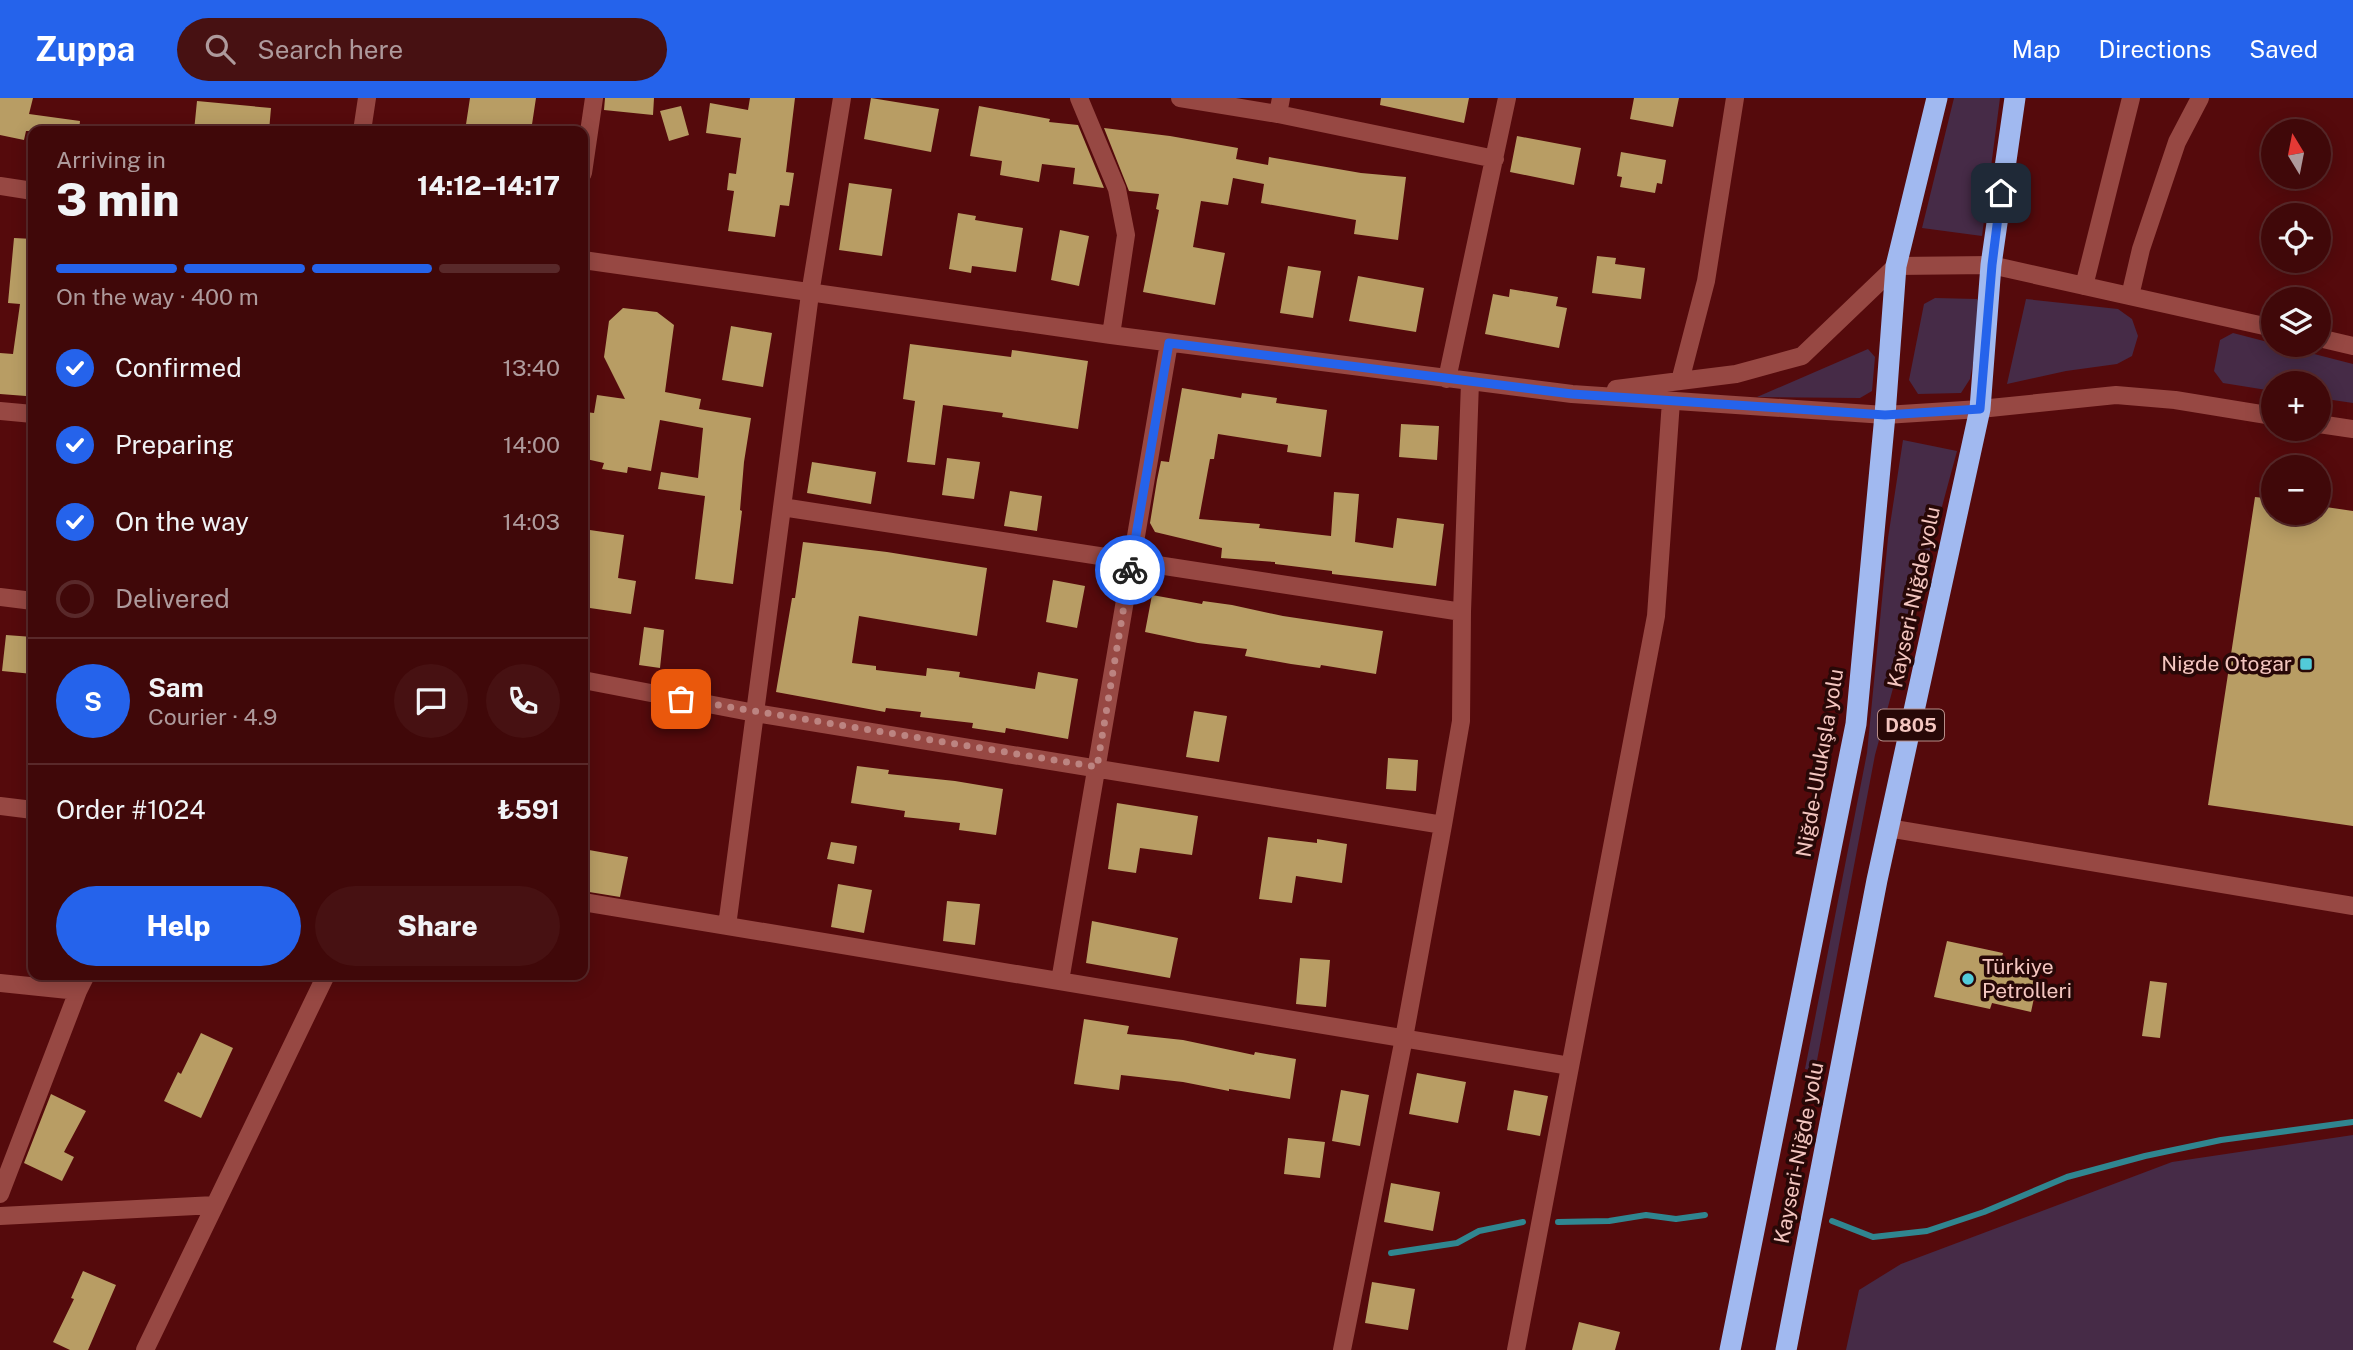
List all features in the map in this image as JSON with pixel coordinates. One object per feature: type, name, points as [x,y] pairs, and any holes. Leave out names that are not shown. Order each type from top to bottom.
[{"type":"highway","name":"Niğde-Ulukışla yolu","points":[[1730,1350],[1856,724],[1896,265],[1937,98]]},
{"type":"highway","name":"Kayseri-Niğde yolu","points":[[1786,1350],[1888,828],[1980,409],[1992,265],[2015,98]]},
{"type":"street","points":[[363,126],[367,98]]},
{"type":"street","points":[[588,139],[594,98]]},
{"type":"street","points":[[727,926],[810,294],[842,98]]},
{"type":"street","points":[[1079,98],[1117,189],[1126,235],[1111,335]]},
{"type":"street","points":[[1180,98],[1280,106],[1494,159]]},
{"type":"street","points":[[1447,379],[1507,98]]},
{"type":"street","points":[[1680,382],[1706,281],[1735,98]]},
{"type":"street","points":[[2084,286],[2131,98]]},
{"type":"street","points":[[2130,296],[2141,249],[2177,142],[2200,98]]},
{"type":"street","points":[[0,186],[28,190]]},
{"type":"street","points":[[588,261],[1169,343],[1572,394],[1885,415],[1980,409],[2116,395],[2175,400],[2261,414]]},
{"type":"street","points":[[1572,394],[1736,374],[1802,356],[1896,265],[1992,265],[2261,325]]},
{"type":"street","points":[[2331,341],[2353,346]]},
{"type":"street","points":[[1060,981],[1169,343]]},
{"type":"street","points":[[1342,1350],[1404,1038],[1461,721],[1469,382]]},
{"type":"street","points":[[1516,1350],[1656,616],[1671,401]]},
{"type":"street","points":[[0,411],[28,414]]},
{"type":"street","points":[[2331,426],[2353,429]]},
{"type":"street","points":[[782,507],[1462,612]]},
{"type":"street","points":[[0,597],[28,600]]},
{"type":"street","points":[[588,681],[755,713],[1443,825]]},
{"type":"street","points":[[0,806],[28,809]]},
{"type":"street","points":[[1888,828],[2353,906]]},
{"type":"street","points":[[588,903],[1570,1066]]},
{"type":"street","points":[[0,1194],[84,980]]},
{"type":"street","points":[[145,1350],[324,980]]},
{"type":"street","points":[[0,983],[78,991]]},
{"type":"street","points":[[0,1216],[215,1205]]},
{"type":"shaded area","points":[[1954,98],[2000,98],[1982,236],[1922,228]]},
{"type":"shaded area","points":[[1935,298],[1977,299],[1983,309],[1970,379],[1961,393],[1918,394],[1909,380],[1924,304]]},
{"type":"shaded area","points":[[2026,299],[2118,309],[2132,319],[2138,336],[2132,356],[2117,364],[2066,371],[2007,384]]},
{"type":"shaded area","points":[[2233,333],[2261,340],[2261,357],[2326,357],[2353,364],[2353,403],[2331,400],[2331,371],[2261,371],[2261,389],[2223,383],[2214,371],[2220,340]]},
{"type":"shaded area","points":[[1868,349],[1875,357],[1872,391],[1860,398],[1757,397]]},
{"type":"shaded area","points":[[1903,440],[1957,451],[1875,755],[1815,1071],[1805,1069],[1867,753],[1888,538]]},
{"type":"shaded area","points":[[2353,1135],[2353,1350],[1846,1350],[1859,1290],[1901,1264],[2172,1162]]},
{"type":"building","points":[[0,98],[33,98],[29,114],[80,121],[80,126],[28,126],[24,140],[0,135]]},
{"type":"building","points":[[470,98],[536,98],[532,126],[466,126]]},
{"type":"building","points":[[605,98],[654,98],[653,115],[604,110]]},
{"type":"building","points":[[750,98],[795,98],[786,172],[794,173],[789,206],[780,205],[775,237],[728,231],[734,191],[727,190],[729,173],[736,174],[741,138],[706,133],[710,103],[748,110]]},
{"type":"building","points":[[871,98],[939,109],[931,152],[864,139]]},
{"type":"building","points":[[1381,98],[1469,98],[1464,123],[1380,105]]},
{"type":"building","points":[[1634,98],[1679,98],[1673,127],[1630,119]]},
{"type":"building","points":[[197,101],[271,108],[269,126],[194,126]]},
{"type":"building","points":[[681,106],[689,135],[669,141],[660,111]]},
{"type":"building","points":[[979,106],[1050,119],[1049,122],[1078,125],[1104,188],[1073,184],[1075,168],[1042,164],[1039,182],[1000,175],[1002,161],[970,156]]},
{"type":"building","points":[[1104,128],[1238,148],[1236,159],[1268,165],[1269,157],[1361,173],[1406,177],[1398,240],[1354,234],[1356,220],[1261,203],[1264,184],[1233,178],[1228,205],[1201,201],[1193,247],[1225,253],[1215,305],[1143,292],[1159,210],[1156,209],[1159,194],[1129,191]]},
{"type":"building","points":[[1517,136],[1581,148],[1574,185],[1510,172]]},
{"type":"building","points":[[1621,152],[1666,160],[1662,184],[1657,183],[1655,193],[1620,187],[1622,177],[1617,176]]},
{"type":"building","points":[[849,183],[892,189],[882,256],[839,250]]},
{"type":"building","points":[[958,213],[976,216],[975,220],[1023,228],[1016,272],[972,266],[971,273],[949,269]]},
{"type":"building","points":[[1060,230],[1089,236],[1079,286],[1051,280]]},
{"type":"building","points":[[14,238],[28,239],[26,396],[0,394],[0,353],[13,354],[20,304],[8,303]]},
{"type":"building","points":[[1597,256],[1616,258],[1615,264],[1645,268],[1641,299],[1592,293]]},
{"type":"building","points":[[1288,266],[1321,271],[1313,318],[1280,313]]},
{"type":"building","points":[[1358,276],[1424,288],[1416,332],[1349,321]]},
{"type":"building","points":[[1510,289],[1558,297],[1556,306],[1567,308],[1559,348],[1485,334],[1493,294],[1509,297]]},
{"type":"building","points":[[623,308],[657,312],[674,325],[665,392],[701,399],[699,409],[751,418],[744,462],[742,511],[733,584],[695,579],[705,496],[658,489],[661,472],[698,478],[703,428],[660,420],[651,471],[628,467],[627,473],[602,469],[604,463],[588,459],[588,412],[594,413],[597,395],[625,399],[604,357],[609,321]]},
{"type":"building","points":[[731,326],[772,333],[763,387],[722,380]]},
{"type":"building","points":[[910,344],[1011,357],[1012,350],[1088,361],[1078,429],[1002,417],[1003,413],[943,405],[935,465],[907,462],[915,401],[903,399]]},
{"type":"building","points":[[1182,388],[1241,398],[1242,393],[1277,398],[1276,403],[1327,410],[1321,457],[1287,452],[1288,445],[1218,434],[1214,459],[1210,459],[1199,519],[1260,524],[1259,528],[1331,536],[1334,492],[1359,494],[1355,542],[1393,548],[1397,518],[1444,524],[1436,586],[1332,574],[1332,571],[1275,562],[1221,558],[1222,548],[1155,532],[1150,523],[1157,480],[1161,461],[1169,462]]},
{"type":"building","points":[[1401,424],[1439,426],[1437,460],[1399,457]]},
{"type":"building","points":[[947,458],[980,462],[974,499],[942,495]]},
{"type":"building","points":[[812,462],[876,472],[871,504],[807,493]]},
{"type":"building","points":[[1010,491],[1042,496],[1037,531],[1004,526]]},
{"type":"building","points":[[2255,497],[2261,498],[2261,525],[2331,525],[2331,508],[2353,511],[2353,826],[2208,805]]},
{"type":"building","points":[[588,530],[624,535],[618,578],[636,581],[631,614],[588,608]]},
{"type":"building","points":[[803,542],[987,568],[977,636],[859,616],[852,663],[876,666],[876,670],[926,676],[927,668],[960,672],[959,677],[1035,689],[1038,672],[1078,679],[1068,739],[1006,728],[1005,733],[972,728],[973,723],[920,717],[921,712],[886,708],[885,712],[776,692]]},
{"type":"building","points":[[1053,580],[1085,586],[1077,628],[1046,622]]},
{"type":"building","points":[[1152,595],[1202,604],[1203,601],[1232,605],[1283,616],[1383,631],[1376,674],[1245,656],[1247,649],[1198,643],[1145,632]]},
{"type":"building","points":[[644,627],[664,630],[660,668],[639,665]]},
{"type":"building","points":[[6,635],[28,637],[28,674],[2,671]]},
{"type":"building","points":[[1194,711],[1227,716],[1219,762],[1186,757]]},
{"type":"building","points":[[1388,758],[1418,760],[1416,791],[1386,789]]},
{"type":"building","points":[[857,766],[889,770],[888,774],[1003,789],[996,835],[959,830],[960,823],[904,817],[905,811],[851,803]]},
{"type":"building","points":[[1117,803],[1198,816],[1192,855],[1140,848],[1136,873],[1108,869]]},
{"type":"building","points":[[1268,837],[1317,843],[1317,839],[1347,844],[1342,883],[1296,876],[1292,903],[1259,899]]},
{"type":"building","points":[[831,842],[857,846],[854,864],[827,859]]},
{"type":"building","points":[[589,850],[628,857],[620,897],[588,892]]},
{"type":"building","points":[[838,884],[872,890],[864,933],[831,927]]},
{"type":"building","points":[[947,901],[980,904],[975,945],[943,941]]},
{"type":"building","points":[[1092,921],[1178,938],[1170,978],[1086,963]]},
{"type":"building","name":"Türkiye Petrolleri","points":[[1947,941],[2003,953],[2001,961],[2040,970],[2031,1012],[1992,1003],[1990,1009],[1934,997]]},
{"type":"building","points":[[1300,958],[1330,960],[1326,1007],[1296,1004]]},
{"type":"building","points":[[2150,981],[2167,983],[2160,1038],[2142,1036]]},
{"type":"building","points":[[1084,1019],[1129,1026],[1127,1034],[1183,1040],[1254,1055],[1255,1052],[1296,1059],[1290,1099],[1121,1075],[1119,1090],[1074,1084]]},
{"type":"building","points":[[201,1033],[233,1048],[201,1118],[164,1101]]},
{"type":"building","points":[[1417,1073],[1466,1082],[1458,1123],[1409,1114]]},
{"type":"building","points":[[1341,1090],[1369,1095],[1360,1146],[1332,1141]]},
{"type":"building","points":[[1514,1090],[1548,1096],[1540,1136],[1507,1130]]},
{"type":"building","points":[[51,1094],[86,1111],[64,1152],[74,1157],[62,1181],[24,1163]]},
{"type":"building","points":[[1288,1138],[1325,1142],[1320,1178],[1284,1174]]},
{"type":"building","points":[[1391,1183],[1440,1192],[1433,1231],[1384,1222]]},
{"type":"building","points":[[83,1271],[116,1285],[88,1350],[70,1350],[53,1342],[74,1299],[71,1298]]},
{"type":"building","points":[[1372,1282],[1415,1289],[1408,1330],[1365,1323]]},
{"type":"building","points":[[1579,1322],[1620,1332],[1615,1350],[1572,1350]]},
{"type":"waterway","points":[[1832,1221],[1873,1237],[1927,1231],[1984,1212],[2067,1177],[2145,1156],[2221,1140],[2353,1122]]},
{"type":"waterway","points":[[1558,1222],[1609,1221],[1646,1215],[1676,1219],[1705,1215]]},
{"type":"waterway","points":[[1391,1253],[1457,1243],[1479,1231],[1523,1222]]},
{"type":"way so far","points":[[681,699],[1097,767],[1130,570]]},
{"type":"place","name":"Nigde Otogar","points":[[2306,664]]},
{"type":"place","name":"Türkiye Petrolleri","points":[[1968,979]]},
{"type":"route","points":[[1130,570],[1169,343],[1572,394],[1885,415],[1980,409],[2001,193]]}]
